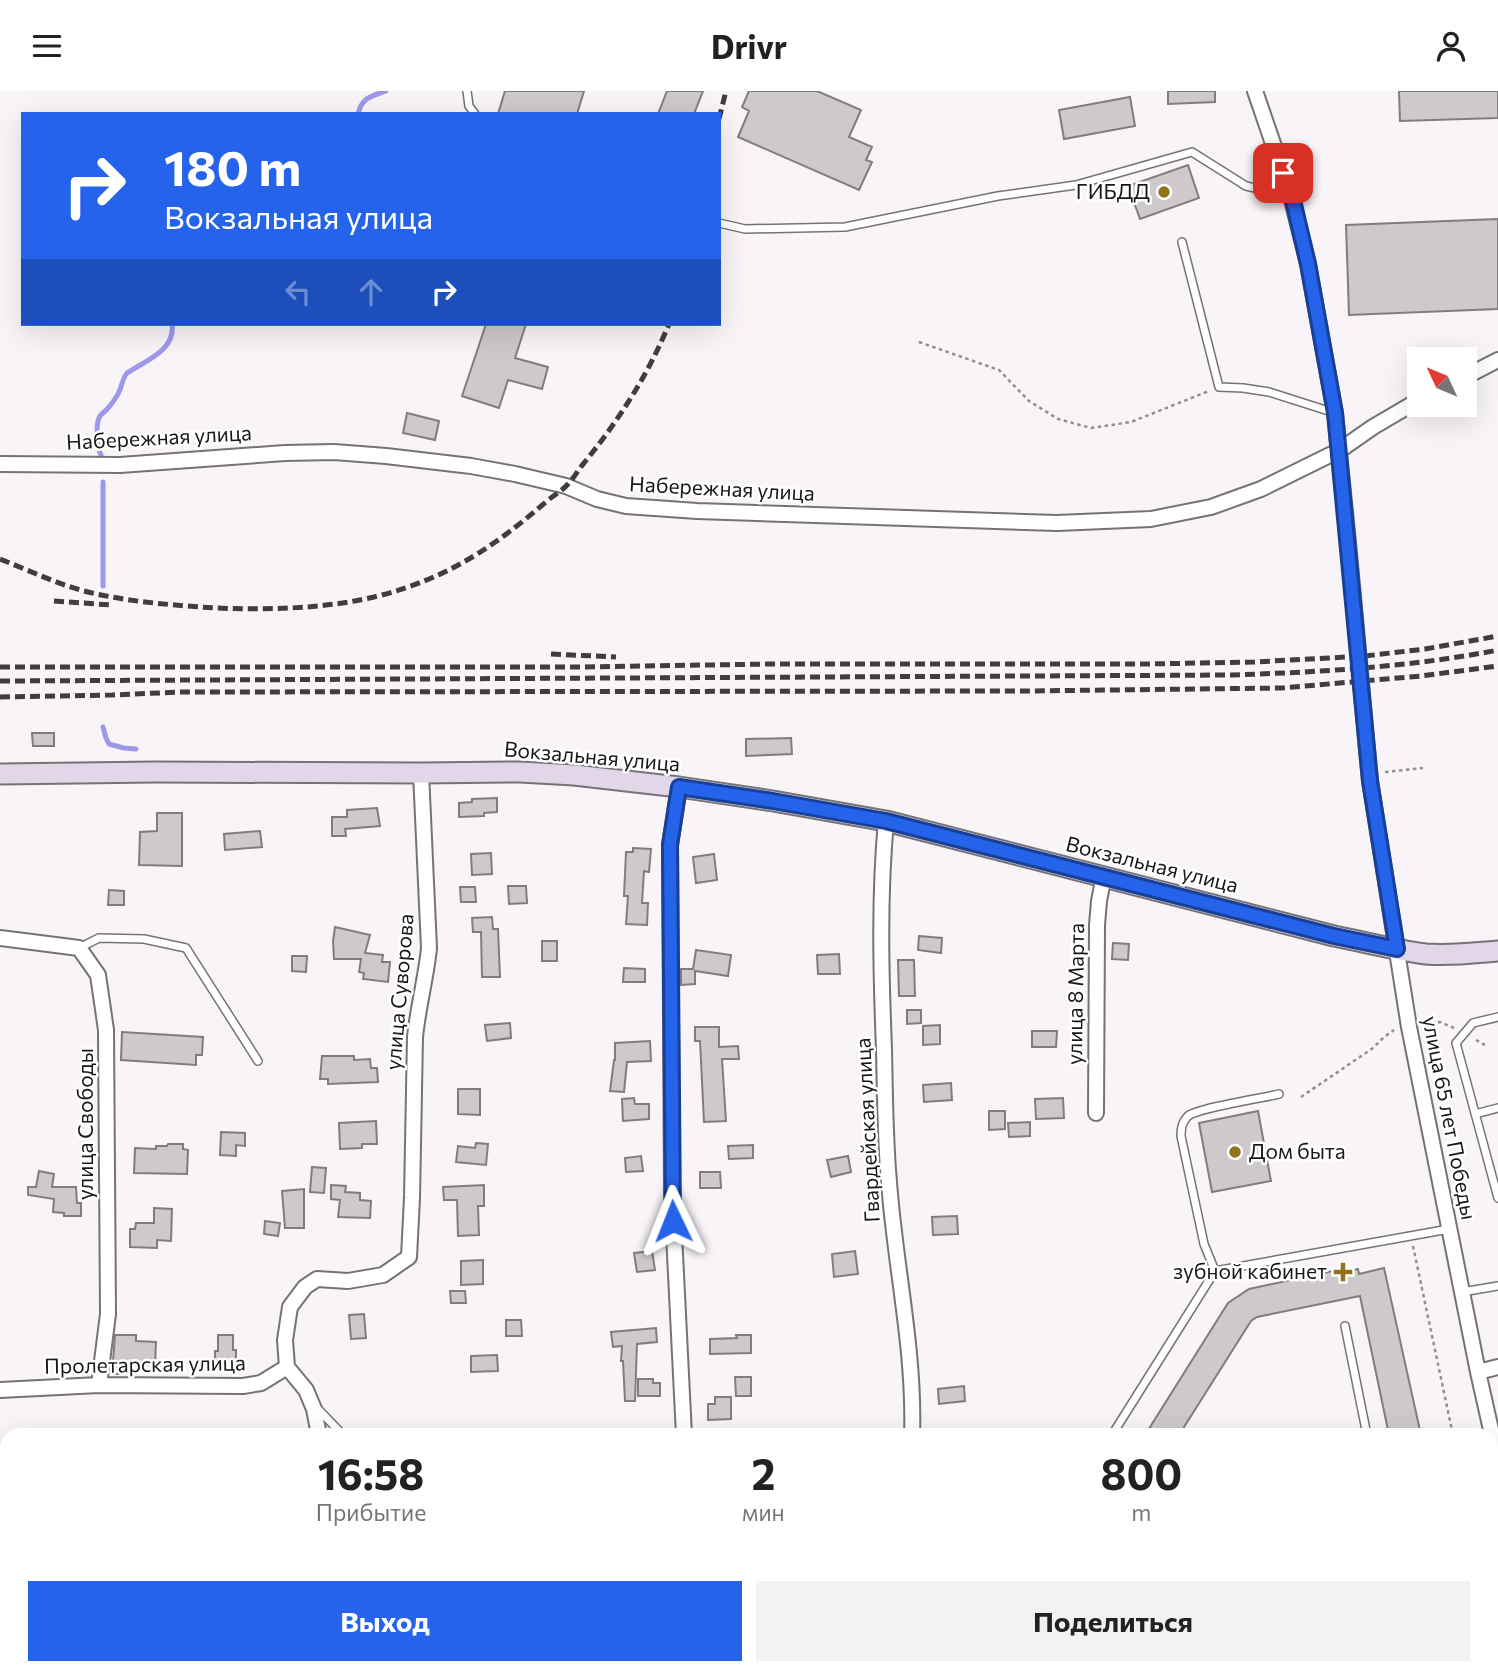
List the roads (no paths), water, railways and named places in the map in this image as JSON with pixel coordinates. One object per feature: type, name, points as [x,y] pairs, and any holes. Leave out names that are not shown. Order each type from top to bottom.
[{"type":"main road","name":"Вокзальная улица","points":[[0,774],[520,772],[679,787],[886,821],[1334,936],[1397,949],[1428,954],[1462,955],[1498,951]]},
{"type":"street","name":"улица 65 лет Победы","points":[[1255,91],[1292,196],[1308,264],[1335,413],[1397,949],[1409,1027],[1491,1428]]},
{"type":"street","points":[[1477,371],[1498,360]]},
{"type":"street","name":"Набережная улица","points":[[0,464],[120,465],[334,452],[471,466],[515,474],[566,486],[597,499],[626,506],[1058,523],[1151,519],[1211,507],[1261,489],[1340,450],[1407,407]]},
{"type":"street","name":"улица Суворова","points":[[287,1367],[285,1340],[290,1307],[304,1287],[317,1279],[348,1281],[383,1275],[409,1257],[415,1037],[429,948],[421,773]]},
{"type":"street","points":[[679,787],[670,845],[672,1180],[684,1428]]},
{"type":"street","name":"Гвардейская улица","points":[[886,821],[880,917],[888,1182],[910,1367],[912,1428]]},
{"type":"street","name":"улица 8 Марта","points":[[1096,1113],[1097,925],[1104,876]]},
{"type":"street","points":[[0,937],[79,948]]},
{"type":"street","name":"улица Свободы","points":[[79,948],[98,975],[106,1030],[108,1314],[99,1385]]},
{"type":"street","points":[[287,1367],[306,1390],[318,1428]]},
{"type":"street","name":"Пролетарская улица","points":[[0,1390],[99,1385],[243,1386],[261,1383],[287,1367]]},
{"type":"street","points":[[1478,1371],[1498,1367]]},
{"type":"lane","points":[[467,91],[469,106],[474,112]]},
{"type":"lane","points":[[721,223],[745,229],[845,227],[998,196],[1076,185],[1192,152],[1246,186],[1292,196]]},
{"type":"lane","points":[[1182,242],[1219,387],[1269,392],[1335,413]]},
{"type":"lane","points":[[79,948],[99,938],[144,939],[186,948],[258,1062]]},
{"type":"lane","points":[[1498,1017],[1473,1023],[1456,1043],[1498,1198]]},
{"type":"lane","points":[[1215,1271],[1204,1244],[1181,1136],[1183,1122],[1195,1112],[1279,1094]]},
{"type":"lane","points":[[1475,1114],[1498,1108]]},
{"type":"lane","points":[[1116,1428],[1215,1271],[1449,1229]]},
{"type":"lane","points":[[1462,1292],[1498,1286]]},
{"type":"lane","points":[[1345,1327],[1366,1428]]},
{"type":"lane","points":[[311,1401],[336,1428]]},
{"type":"waterway","points":[[359,112],[365,101],[386,91]]},
{"type":"waterway","points":[[101,455],[97,435],[100,416],[116,398],[127,373],[164,348],[172,333],[172,326]]},
{"type":"waterway","points":[[103,482],[103,586]]},
{"type":"waterway","points":[[103,727],[109,744],[136,749]]},
{"type":"railway","points":[[721,112],[726,91]]},
{"type":"railway","points":[[0,559],[52,580],[100,595],[199,607],[297,608],[358,600],[403,589],[448,570],[489,547],[566,486],[632,397],[668,326]]},
{"type":"railway","points":[[54,601],[111,605]]},
{"type":"railway","points":[[0,667],[577,667],[1254,662],[1365,656],[1498,636]]},
{"type":"railway","points":[[0,681],[1232,675],[1366,668],[1498,650]]},
{"type":"railway","points":[[551,654],[616,657]]},
{"type":"railway","points":[[0,697],[180,692],[1282,688],[1421,676],[1498,666]]},
{"type":"place","name":"ГИБДД","points":[[1164,192]]},
{"type":"place","name":"Дом быта","points":[[1235,1152]]},
{"type":"place","name":"зубной кабинет","points":[[1343,1272]]}]
